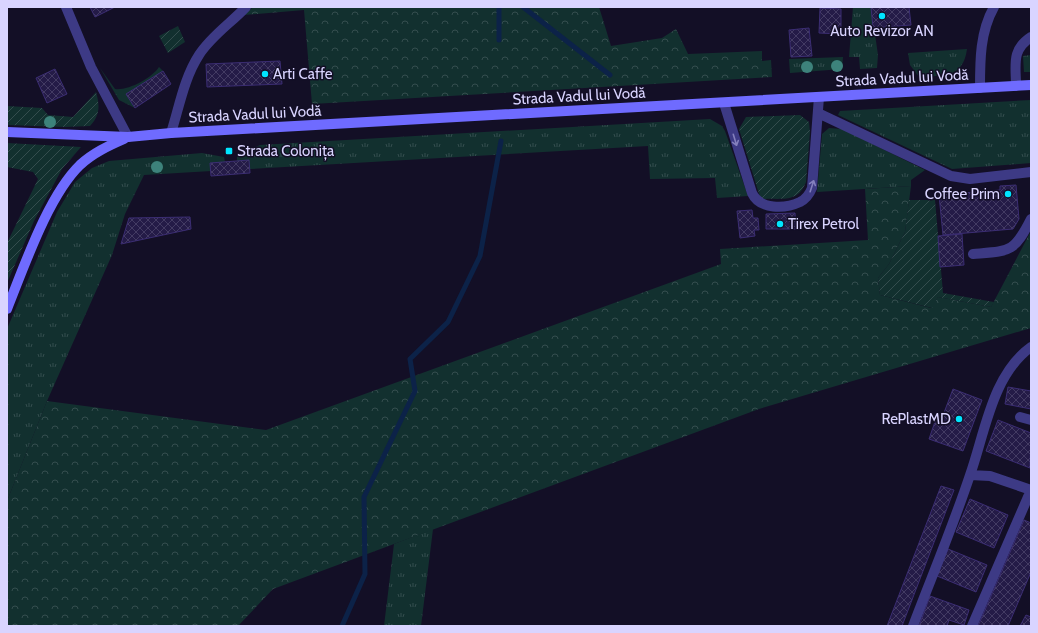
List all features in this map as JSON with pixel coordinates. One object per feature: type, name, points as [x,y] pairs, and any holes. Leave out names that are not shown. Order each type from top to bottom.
[{"type":"main road","name":"Strada Vadul lui Vodă","points":[[7,132],[128,138],[171,133],[1031,85]]},
{"type":"main road","name":"Strada Vadul lui Vodă","points":[[7,309],[41,227],[60,192],[80,166],[105,147],[128,138]]},
{"type":"street","points":[[66,7],[91,67],[128,138]]},
{"type":"street","points":[[171,133],[192,67],[199,54],[219,32],[246,7]]},
{"type":"street","points":[[980,88],[979,58],[984,34],[994,7]]},
{"type":"street","points":[[1016,86],[1016,54],[1021,45],[1031,37]]},
{"type":"street","points":[[724,102],[752,193],[759,202],[771,206],[800,202],[807,196],[812,188],[819,97]]},
{"type":"street","points":[[818,113],[951,176],[970,179],[1031,172]]},
{"type":"street","points":[[973,254],[1001,252],[1014,246],[1021,238],[1031,218]]},
{"type":"street","points":[[913,626],[970,475],[994,400],[1012,368],[1031,347]]},
{"type":"street","points":[[1020,417],[1031,420]]},
{"type":"street","points":[[970,475],[990,476],[1031,490],[972,626]]},
{"type":"green space","points":[[253,7],[599,7],[611,46],[662,38],[676,29],[688,54],[762,51],[762,61],[771,60],[772,77],[312,104],[304,10],[244,15]]},
{"type":"green space","points":[[853,7],[871,7],[878,55],[877,68],[860,69],[859,57],[849,57]]},
{"type":"green space","points":[[178,26],[185,42],[168,53],[159,36]]},
{"type":"green space","points":[[967,49],[965,59],[961,66],[950,74],[919,77],[910,65],[908,53]]},
{"type":"green space","points":[[1031,55],[1031,72],[1024,72],[1023,56]]},
{"type":"green space","points":[[843,57],[842,69],[790,73],[789,59]]},
{"type":"green space","points":[[159,67],[163,71],[127,94],[135,108],[119,100],[100,68],[115,89],[120,89],[139,83],[156,71]]},
{"type":"green space","points":[[96,92],[98,110],[96,118],[90,126],[65,127],[7,125],[7,106],[42,108],[48,115],[73,117]]},
{"type":"green space","points":[[1031,100],[1031,163],[952,169],[838,115],[840,111]]},
{"type":"green space","points":[[800,115],[809,122],[810,132],[806,182],[803,189],[799,193],[789,198],[764,199],[760,197],[739,129],[746,117]]},
{"type":"green space","points":[[710,119],[722,126],[725,131],[748,196],[717,198],[715,178],[650,179],[648,146],[250,169],[237,161],[237,156],[260,145]]},
{"type":"green space","points":[[829,128],[842,129],[925,170],[911,180],[911,186],[817,192],[822,134]]},
{"type":"green space","points":[[7,143],[81,147],[62,169],[34,221],[7,283],[7,243],[38,179],[33,172],[7,167]]},
{"type":"green space","points":[[202,153],[224,157],[225,162],[211,171],[144,175],[125,214],[112,255],[47,401],[7,501],[7,329],[57,212],[75,182],[92,168],[109,161]]},
{"type":"green space","points":[[911,186],[905,232],[889,264],[878,278],[880,295],[931,308],[938,297],[991,307],[1031,231],[1031,328],[759,409],[273,589],[238,626],[7,626],[7,501],[47,401],[266,430],[721,264],[720,249],[868,240],[865,189]]},
{"type":"green space","points":[[909,200],[935,200],[943,293],[994,302],[991,307],[938,297],[932,308],[880,295],[878,278],[889,264],[905,232]]},
{"type":"green space","points":[[433,529],[421,626],[384,626],[394,544]]},
{"type":"building","points":[[90,7],[115,7],[95,17]]},
{"type":"building","points":[[871,7],[909,7],[911,25],[873,28]]},
{"type":"building","points":[[820,8],[841,9],[841,34],[819,33]]},
{"type":"building","points":[[809,28],[812,56],[791,57],[789,30]]},
{"type":"building","points":[[280,61],[282,84],[207,87],[206,64]]},
{"type":"building","points":[[55,69],[67,94],[47,103],[36,78]]},
{"type":"building","points":[[163,71],[171,84],[135,108],[126,94]]},
{"type":"building","points":[[249,160],[250,173],[211,176],[210,163]]},
{"type":"building","points":[[1016,185],[1019,219],[1013,229],[943,235],[939,195],[1000,190],[1000,186]]},
{"type":"building","points":[[752,210],[753,218],[758,218],[759,230],[754,230],[755,236],[740,238],[737,211]]},
{"type":"building","points":[[795,213],[796,229],[766,229],[766,214]]},
{"type":"building","points":[[190,217],[191,229],[121,244],[129,218]]},
{"type":"building","points":[[962,234],[964,265],[940,267],[938,236]]},
{"type":"building","points":[[1008,387],[1031,391],[1031,409],[1005,404]]},
{"type":"building","points":[[953,389],[982,400],[963,451],[929,439],[937,416],[942,418]]},
{"type":"building","points":[[998,420],[1031,433],[1030,468],[986,451]]},
{"type":"building","points":[[941,486],[954,490],[902,626],[887,626]]},
{"type":"building","points":[[970,499],[1008,515],[994,548],[956,532]]},
{"type":"building","points":[[1024,520],[1031,523],[1031,572],[1008,626],[978,626]]},
{"type":"building","points":[[948,549],[987,565],[976,592],[937,576]]},
{"type":"building","points":[[930,596],[969,610],[964,625],[949,620],[947,626],[919,626]]},
{"type":"building","points":[[1026,615],[1031,617],[1031,626],[1020,626]]},
{"type":"waterway","points":[[499,7],[499,40]]},
{"type":"waterway","points":[[523,7],[610,75]]},
{"type":"waterway","points":[[342,626],[365,574],[364,497],[415,391],[410,359],[448,322],[480,256],[501,141]]},
{"type":"place","name":"Auto Revizor AN","points":[[882,16]]},
{"type":"place","name":"Arti Caffe","points":[[265,74]]},
{"type":"place","name":"Strada Colonița","points":[[229,151]]},
{"type":"place","name":"Coffee Prim","points":[[1008,194]]},
{"type":"place","name":"Tirex Petrol","points":[[780,224]]},
{"type":"place","name":"RePlastMD","points":[[959,419]]}]
